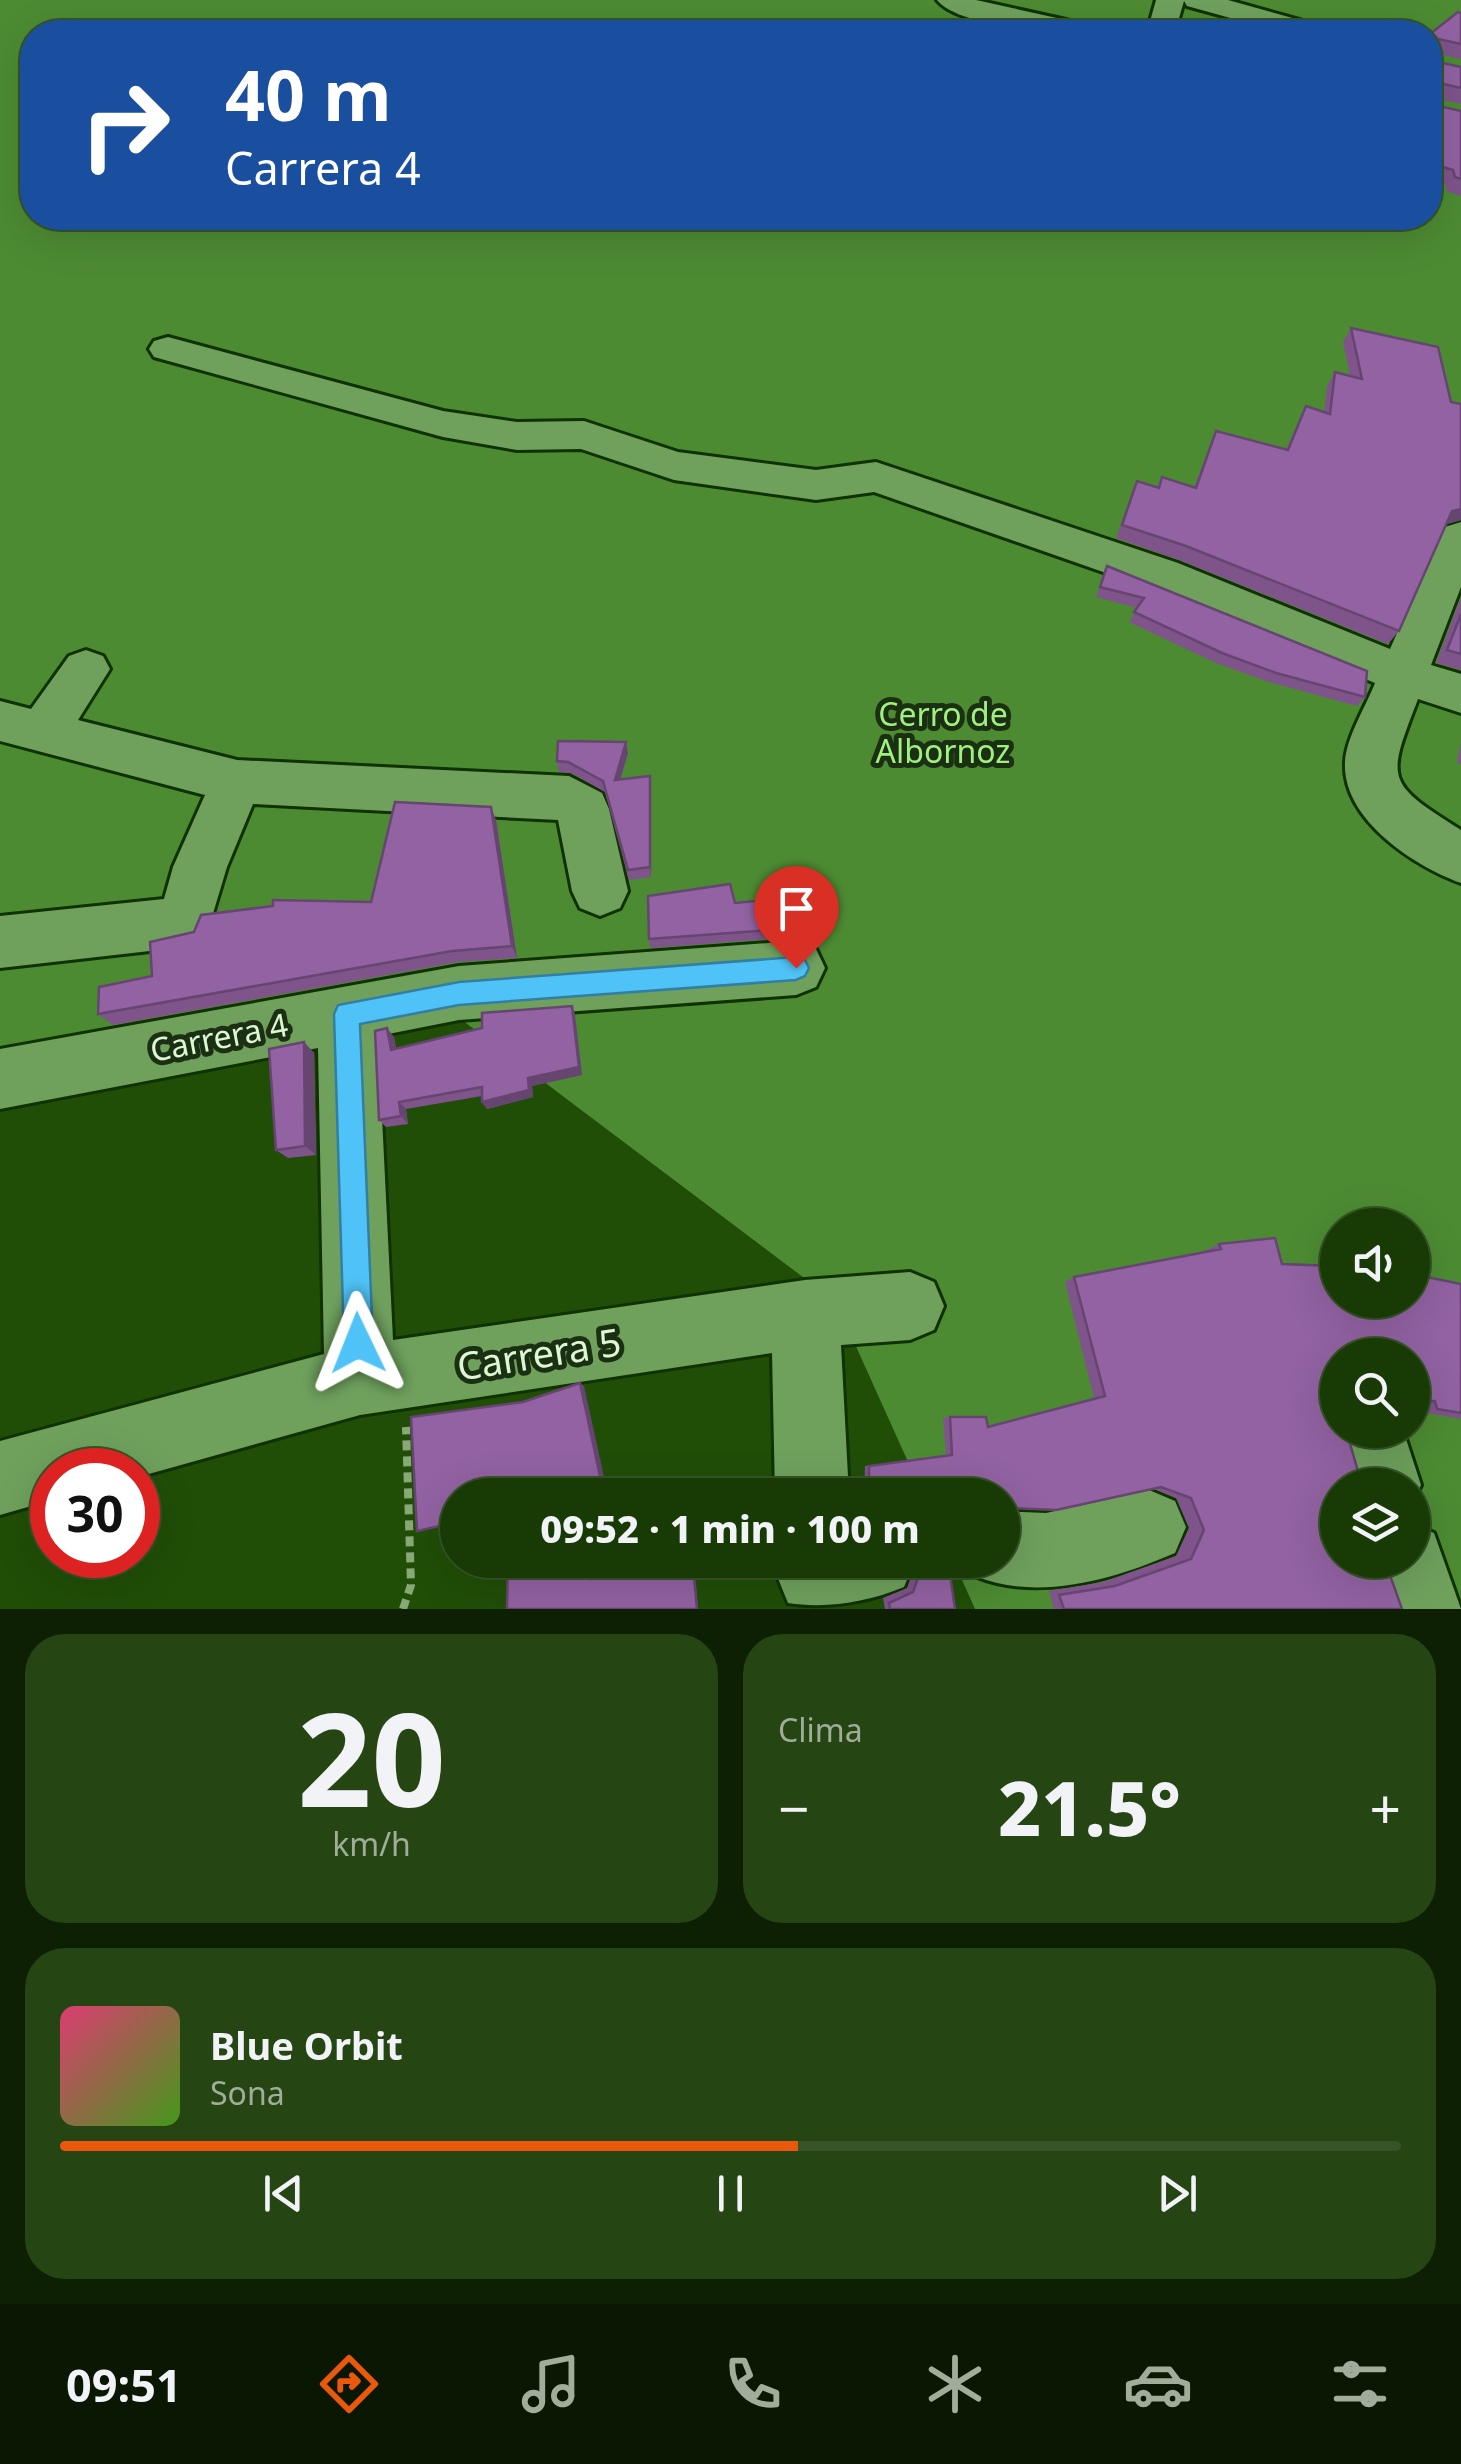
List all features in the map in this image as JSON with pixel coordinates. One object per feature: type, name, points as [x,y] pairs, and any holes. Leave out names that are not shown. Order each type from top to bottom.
[{"type":"street","points":[[951,0],[1025,20]]},
{"type":"street","points":[[1197,0],[1268,20]]},
{"type":"street","points":[[168,348],[444,424],[517,436],[584,435],[674,466],[816,486],[876,476],[1162,575],[1402,674],[1461,694]]},
{"type":"street","points":[[1461,538],[1402,674],[1370,760],[1373,789],[1407,824],[1461,859]]},
{"type":"street","points":[[22,726],[86,669]]},
{"type":"street","points":[[22,726],[237,782],[568,798],[583,809],[600,891]]},
{"type":"street","points":[[0,942],[185,922],[200,867],[237,782]]},
{"type":"street","name":"Carrera 4","points":[[0,1079],[459,994],[796,968]]},
{"type":"street","points":[[347,1014],[382,1378]]},
{"type":"street","name":"Carrera 5","points":[[0,1478],[382,1378],[805,1314],[910,1306]]},
{"type":"street","points":[[805,1314],[811,1478]]},
{"type":"street","points":[[1020,1550],[1046,1551],[1148,1527]]},
{"type":"street","points":[[1413,1578],[1422,1609]]},
{"type":"path","points":[[382,1378],[410,1584],[403,1609]]},
{"type":"green space","name":"Cerro de Albornoz","points":[[0,0],[1461,0],[1461,1609],[975,1609],[961,1578],[1020,1578],[1020,1478],[915,1478],[836,1302],[426,993],[0,1068]]},
{"type":"building","points":[[1461,13],[1461,44],[1442,40],[1442,25]]},
{"type":"building","points":[[1442,63],[1461,67],[1461,88],[1442,84]]},
{"type":"building","points":[[1442,107],[1461,111],[1461,179],[1455,177],[1453,170],[1442,167]]},
{"type":"building","points":[[1351,328],[1438,347],[1451,402],[1461,404],[1461,509],[1452,511],[1399,631],[1186,546],[1122,525],[1137,481],[1159,488],[1162,477],[1196,488],[1216,431],[1288,450],[1306,406],[1330,414],[1335,372],[1362,379]]},
{"type":"building","points":[[1107,566],[1367,671],[1365,697],[1276,673],[1134,612],[1144,598],[1100,587]]},
{"type":"building","points":[[1461,614],[1461,654],[1447,650]]},
{"type":"building","points":[[558,741],[626,742],[615,780],[650,776],[650,867],[628,870],[603,781],[568,762],[557,761]]},
{"type":"building","points":[[395,802],[491,807],[512,946],[452,951],[98,1014],[99,987],[152,976],[150,942],[194,932],[201,915],[273,906],[273,900],[371,902]]},
{"type":"building","points":[[730,884],[735,903],[799,897],[806,931],[797,928],[649,939],[648,896]]},
{"type":"building","points":[[572,1006],[579,1067],[528,1078],[529,1090],[482,1102],[482,1087],[399,1102],[401,1116],[379,1120],[375,1031],[387,1028],[391,1050],[482,1028],[482,1013]]},
{"type":"building","points":[[304,1042],[305,1146],[276,1150],[269,1049]]},
{"type":"building","points":[[1275,1238],[1282,1264],[1320,1265],[1320,1318],[1430,1318],[1430,1278],[1461,1284],[1461,1413],[1437,1409],[1435,1401],[1430,1401],[1430,1338],[1320,1338],[1320,1448],[1351,1448],[1357,1468],[1320,1468],[1320,1578],[1391,1578],[1402,1609],[1064,1609],[1059,1595],[1115,1586],[1191,1559],[1204,1530],[1191,1498],[1161,1487],[1056,1510],[1020,1508],[1020,1478],[869,1478],[869,1466],[952,1455],[950,1417],[986,1417],[988,1427],[1105,1396],[1074,1277],[1221,1249],[1219,1244]]},
{"type":"building","points":[[580,1383],[600,1478],[440,1478],[440,1526],[417,1531],[411,1417],[523,1402]]},
{"type":"building","points":[[508,1578],[694,1578],[697,1609],[507,1609]]},
{"type":"building","points":[[918,1578],[951,1578],[955,1609],[890,1609],[889,1603],[913,1592]]},
{"type":"route","points":[[358,1343],[347,1014],[459,994],[796,968]]}]
